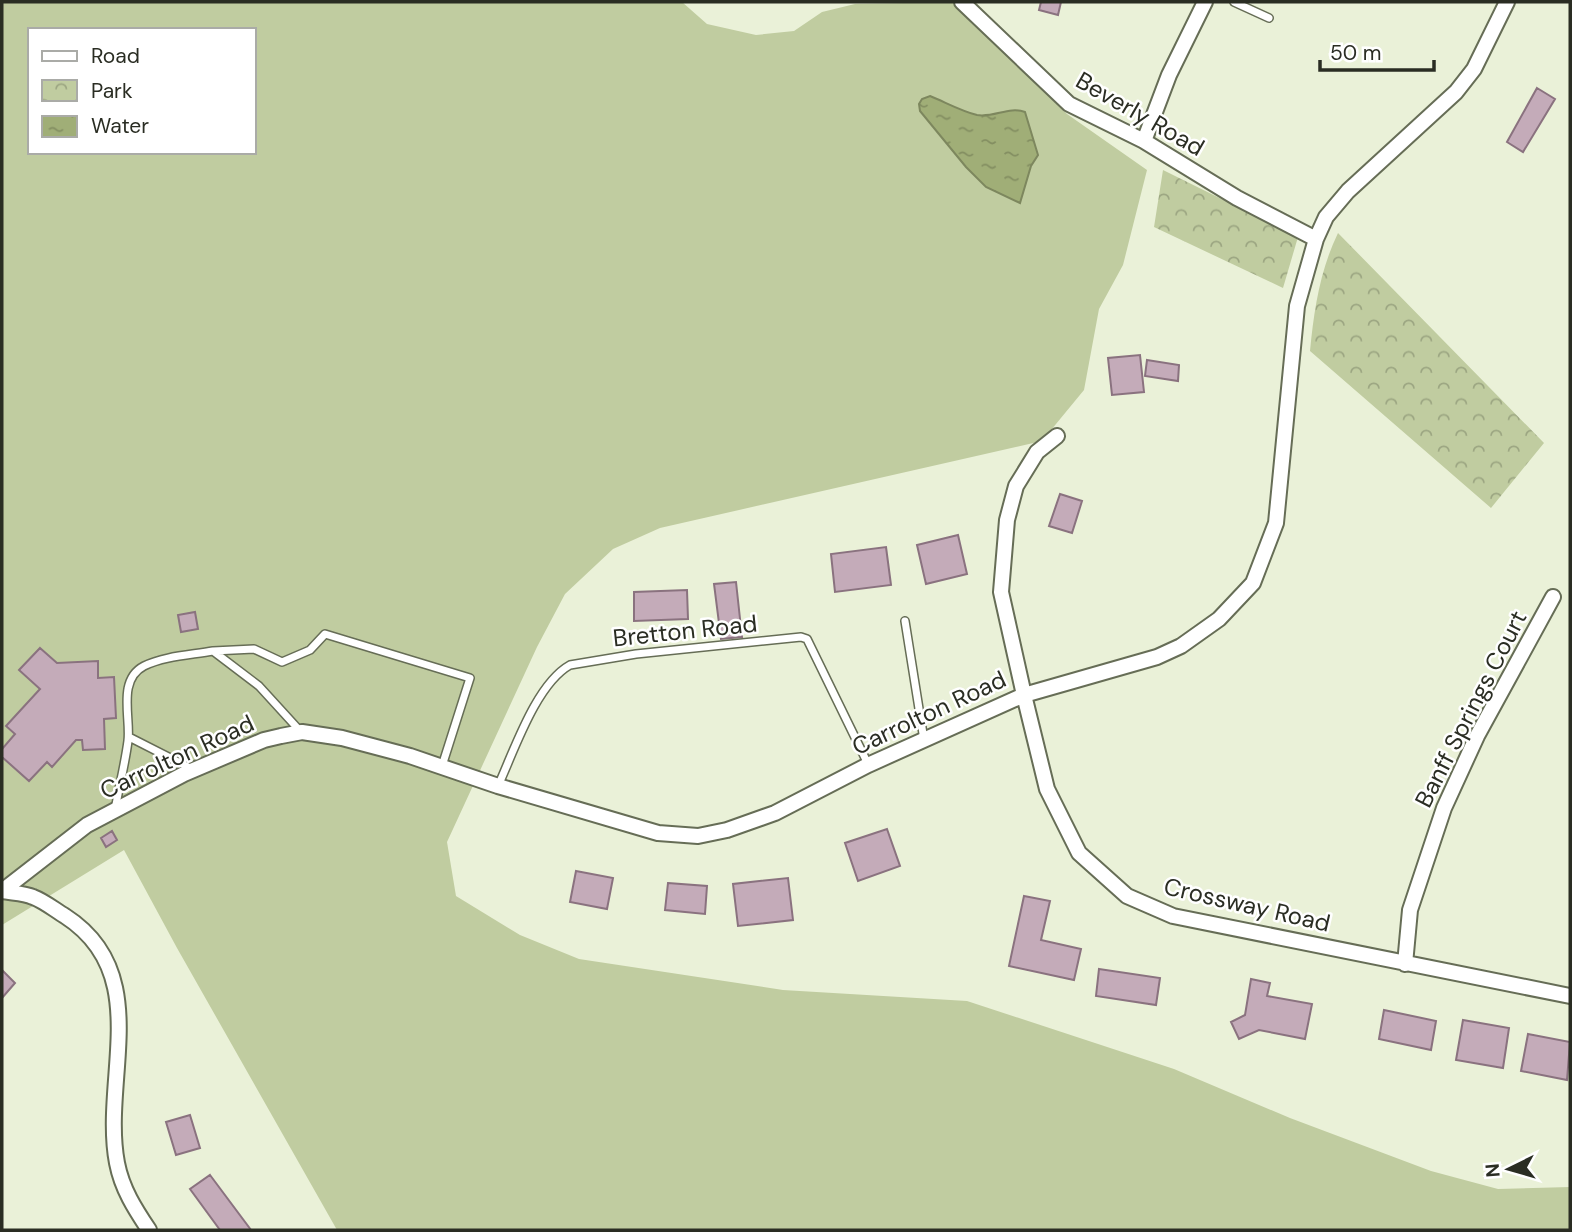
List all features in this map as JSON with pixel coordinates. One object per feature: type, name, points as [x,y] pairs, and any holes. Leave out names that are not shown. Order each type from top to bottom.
[{"type":"street","name":"Beverly Road","points":[[962,2],[1069,104],[1144,141],[1237,198],[1316,239]]},
{"type":"street","points":[[1144,141],[1169,75],[1205,2]]},
{"type":"street","name":"Carrolton Road","points":[[2,891],[87,825],[115,810],[194,770],[264,740],[302,732],[342,738],[442,766],[498,786],[658,833],[698,836],[727,830],[775,813],[868,765],[1024,695],[1157,657],[1181,646],[1219,619],[1252,583],[1276,523],[1297,306],[1316,239],[1326,217],[1348,191],[1456,92],[1474,69],[1507,2]]},
{"type":"street","name":"Crossway Road","points":[[1057,436],[1037,452],[1016,486],[1007,520],[1001,592],[1047,789],[1079,853],[1127,896],[1173,916],[1570,996]]},
{"type":"street","name":"Banff Springs Court","points":[[1405,964],[1410,910],[1444,808],[1478,736],[1553,597]]},
{"type":"street","points":[[2,891],[34,897],[84,928],[107,962],[116,990],[120,1018],[114,1139],[117,1165],[129,1199],[149,1230]]},
{"type":"lane","points":[[1234,2],[1269,18]]},
{"type":"lane","points":[[905,621],[924,740]]},
{"type":"lane","points":[[115,810],[129,737],[126,702],[132,678],[143,667],[213,651],[254,649],[282,662],[310,650],[326,634],[470,678],[442,766]]},
{"type":"lane","name":"Bretton Road","points":[[498,786],[539,701],[552,680],[570,665],[636,653],[801,637],[807,639],[868,765]]},
{"type":"lane","points":[[213,651],[259,685],[302,732]]},
{"type":"lane","points":[[129,737],[194,770]]},
{"type":"green space","points":[[2,2],[682,2],[707,24],[756,35],[794,31],[822,12],[855,4],[952,2],[1067,114],[1147,170],[1123,265],[1099,309],[1084,390],[1042,441],[660,528],[613,549],[565,594],[537,647],[447,842],[456,896],[520,935],[579,959],[783,990],[967,1001],[1174,1069],[1290,1118],[1431,1171],[1498,1189],[1570,1187],[1570,1230],[337,1230],[124,850],[2,925]]},
{"type":"green space","points":[[1163,170],[1298,237],[1283,288],[1154,227]]},
{"type":"green space","points":[[1338,233],[1544,443],[1491,508],[1310,351],[1319,290]]},
{"type":"water","points":[[930,96],[977,115],[1013,110],[1025,112],[1038,155],[1031,166],[1020,203],[986,187],[966,167],[920,111],[919,104],[922,99]]},
{"type":"building","points":[[1041,2],[1061,2],[1058,15],[1039,10]]},
{"type":"building","points":[[1537,88],[1555,99],[1523,152],[1507,142]]},
{"type":"building","points":[[1140,355],[1144,392],[1112,395],[1108,358]]},
{"type":"building","points":[[1147,360],[1179,365],[1178,381],[1145,376]]},
{"type":"building","points":[[1060,494],[1082,501],[1072,533],[1049,526]]},
{"type":"building","points":[[958,535],[967,574],[926,584],[917,545]]},
{"type":"building","points":[[886,547],[891,585],[835,592],[831,554]]},
{"type":"building","points":[[736,582],[742,637],[721,639],[714,584]]},
{"type":"building","points":[[687,590],[688,619],[634,621],[634,592]]},
{"type":"building","points":[[195,612],[198,629],[181,632],[178,615]]},
{"type":"building","points":[[40,648],[57,663],[98,661],[98,678],[114,677],[116,718],[104,719],[105,749],[83,750],[82,740],[76,740],[52,767],[47,762],[29,781],[2,757],[2,749],[15,734],[6,726],[40,689],[19,670]]},
{"type":"building","points":[[887,829],[900,866],[858,881],[845,843]]},
{"type":"building","points":[[112,831],[117,840],[106,847],[101,838]]},
{"type":"building","points":[[576,871],[613,878],[607,909],[570,902]]},
{"type":"building","points":[[788,878],[793,920],[738,926],[733,884]]},
{"type":"building","points":[[668,883],[707,886],[705,914],[665,910]]},
{"type":"building","points":[[1024,896],[1050,901],[1041,940],[1081,949],[1074,980],[1009,966]]},
{"type":"building","points":[[1099,969],[1160,978],[1156,1005],[1096,996]]},
{"type":"building","points":[[2,970],[15,983],[2,998]]},
{"type":"building","points":[[1251,979],[1270,983],[1267,996],[1312,1004],[1305,1039],[1259,1030],[1239,1039],[1231,1022],[1245,1015]]},
{"type":"building","points":[[1384,1010],[1436,1021],[1431,1050],[1379,1039]]},
{"type":"building","points":[[1463,1020],[1509,1028],[1503,1068],[1456,1060]]},
{"type":"building","points":[[1528,1034],[1570,1042],[1567,1080],[1521,1071]]},
{"type":"building","points":[[190,1115],[200,1148],[176,1155],[166,1122]]},
{"type":"building","points":[[210,1175],[251,1230],[220,1230],[190,1189]]}]
